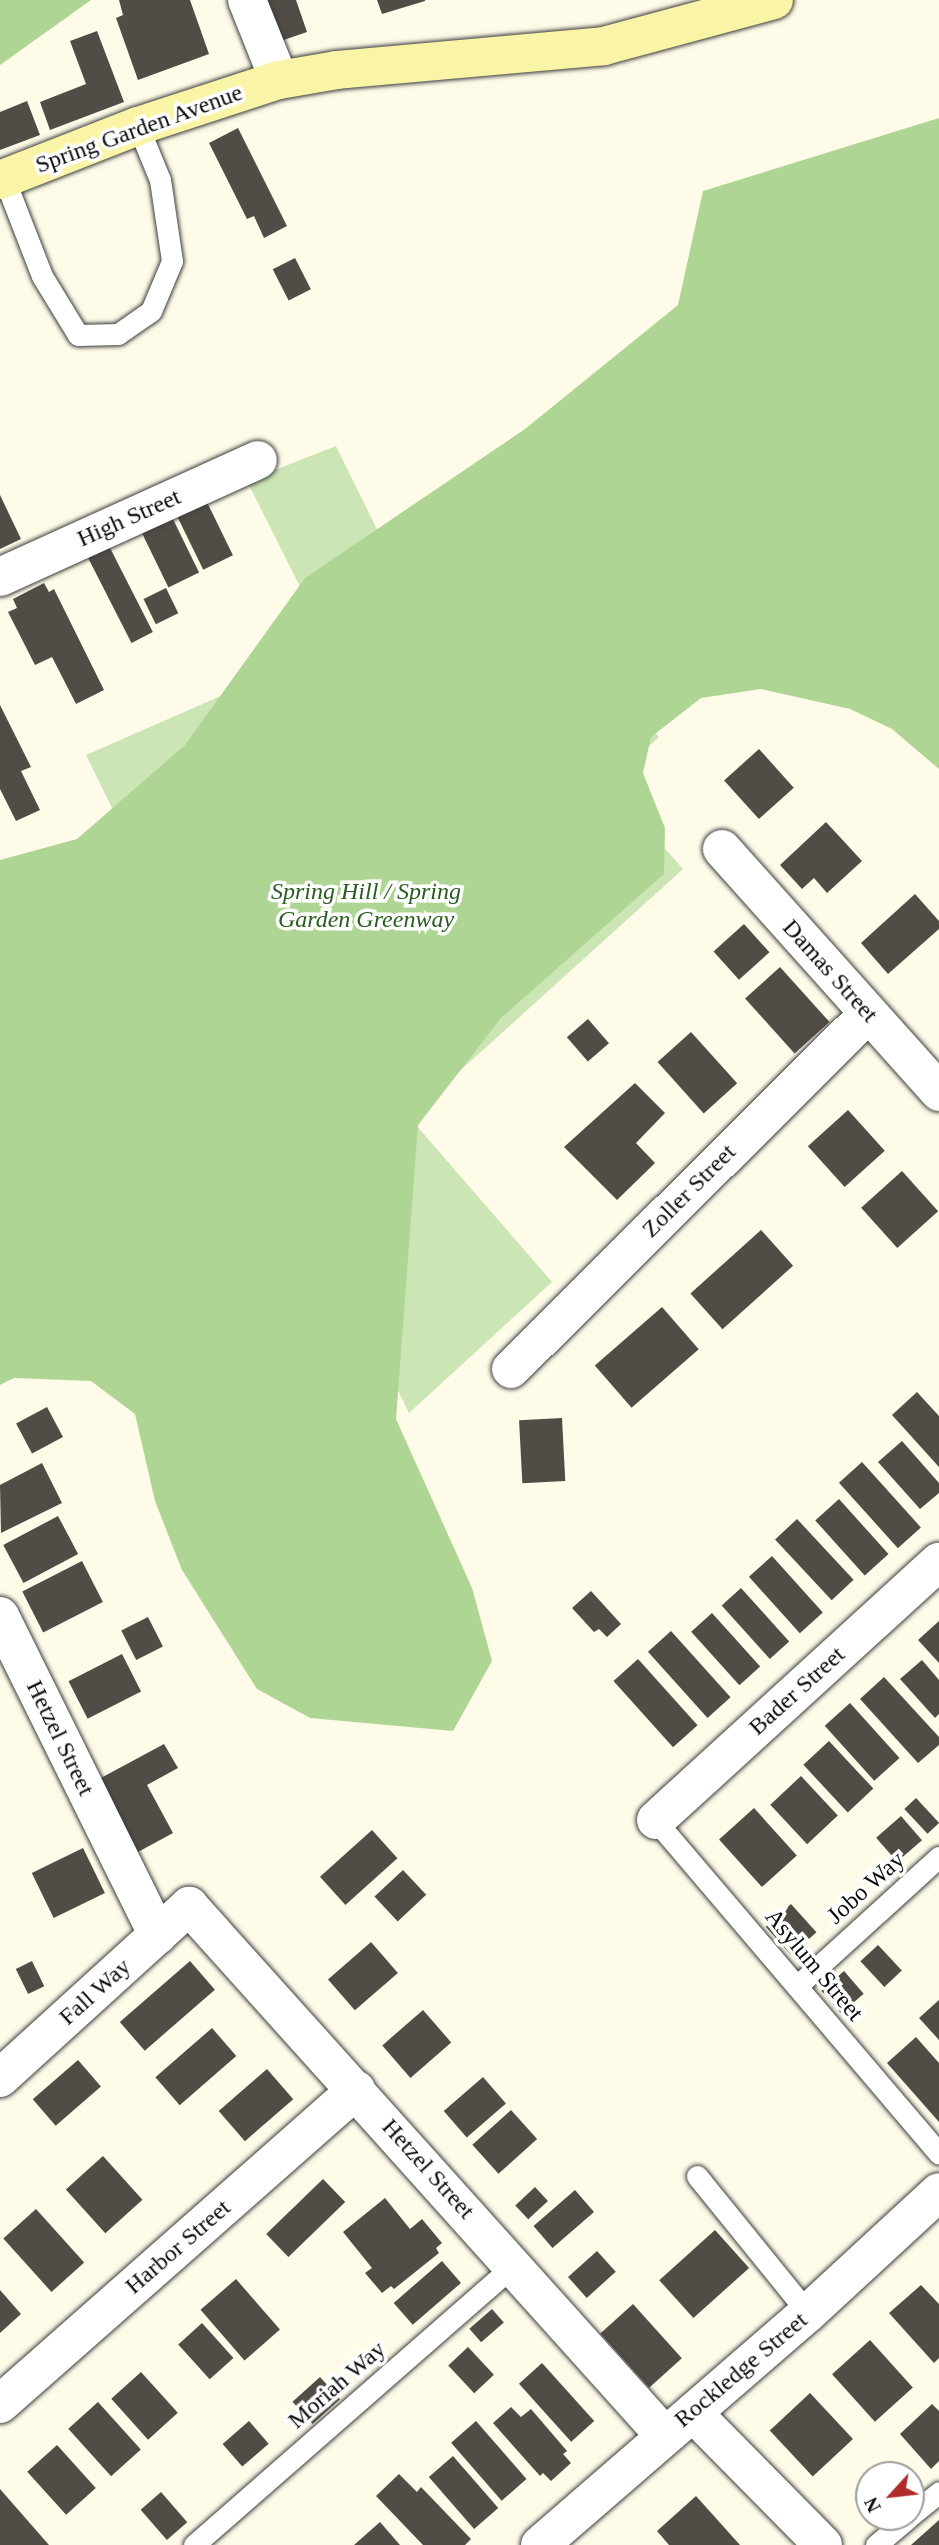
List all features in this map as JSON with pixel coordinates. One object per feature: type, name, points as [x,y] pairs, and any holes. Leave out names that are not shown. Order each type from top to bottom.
[{"type":"street","points":[[247,0],[279,80]]},
{"type":"street","name":"Spring Garden Avenue","points":[[2,179],[138,126],[279,80],[337,71],[604,46],[643,39],[774,0]]},
{"type":"street","name":"High Street","points":[[0,577],[258,460]]},
{"type":"street","name":"Damas Street","points":[[722,849],[939,1092]]},
{"type":"street","name":"Zoller Street","points":[[510,1370],[868,1014]]},
{"type":"street","name":"Bader Street","points":[[652,1815],[939,1562]]},
{"type":"street","name":"Hetzel Street","points":[[0,1616],[158,1935]]},
{"type":"street","name":"Hetzel Street","points":[[189,1906],[514,2264],[678,2424],[823,2545]]},
{"type":"street","name":"Fall Way","points":[[0,2078],[189,1906]]},
{"type":"street","name":"Harbor Street","points":[[0,2404],[356,2090]]},
{"type":"street","name":"Rockledge Street","points":[[540,2545],[808,2313],[939,2192]]},
{"type":"lane","points":[[2,179],[42,276],[78,335],[118,334],[150,312],[172,261],[160,180],[138,126]]},
{"type":"lane","name":"Asylum Street","points":[[652,1815],[939,2154]]},
{"type":"lane","name":"Jobo Way","points":[[797,1986],[939,1857]]},
{"type":"lane","points":[[697,2176],[808,2313]]},
{"type":"lane","name":"Moriah Way","points":[[194,2545],[514,2264]]},
{"type":"lane","points":[[925,2504],[939,2492]]},
{"type":"lane","points":[[876,2545],[892,2531]]},
{"type":"green space","points":[[0,0],[91,0],[0,65]]},
{"type":"green space","points":[[939,118],[939,769],[892,729],[850,709],[761,689],[701,698],[651,737],[643,773],[665,828],[664,874],[501,1018],[418,1125],[396,1419],[472,1588],[492,1661],[453,1731],[310,1718],[257,1689],[182,1570],[155,1501],[135,1414],[91,1381],[14,1378],[0,1385],[0,860],[77,839],[185,745],[305,578],[525,429],[678,305],[703,191]]},
{"type":"green space","name":"Spring Hill / Spring Garden Greenway","points":[[336,446],[475,729],[604,677],[659,737],[608,784],[683,869],[409,1117],[552,1282],[409,1413],[86,755],[255,681],[360,706],[247,481]]},
{"type":"building","points":[[119,0],[190,0],[209,54],[138,80],[116,18],[123,15]]},
{"type":"building","points":[[260,0],[296,0],[307,32],[275,43]]},
{"type":"building","points":[[377,0],[425,0],[425,1],[382,14]]},
{"type":"building","points":[[97,31],[124,102],[50,130],[40,102],[86,84],[70,41]]},
{"type":"building","points":[[27,101],[40,135],[0,150],[0,112]]},
{"type":"building","points":[[238,128],[287,226],[264,238],[254,216],[247,219],[209,143]]},
{"type":"building","points":[[295,258],[311,289],[289,301],[273,269]]},
{"type":"building","points":[[0,495],[21,539],[0,549]]},
{"type":"building","points":[[204,496],[233,555],[203,570],[174,510]]},
{"type":"building","points":[[171,515],[199,573],[168,587],[140,530]]},
{"type":"building","points":[[107,542],[153,632],[131,643],[86,553]]},
{"type":"building","points":[[44,583],[49,592],[54,589],[104,690],[76,704],[52,657],[35,665],[8,612],[17,608],[13,599]]},
{"type":"building","points":[[166,588],[178,613],[156,624],[144,599]]},
{"type":"building","points":[[0,705],[31,767],[21,771],[40,810],[16,821],[0,789]]},
{"type":"building","points":[[759,749],[794,788],[759,819],[724,780]]},
{"type":"building","points":[[826,822],[862,861],[827,893],[814,878],[802,889],[780,865]]},
{"type":"building","points":[[915,894],[939,921],[939,929],[888,974],[861,943]]},
{"type":"building","points":[[744,924],[769,952],[739,980],[714,951]]},
{"type":"building","points":[[780,967],[830,1022],[795,1053],[745,998]]},
{"type":"building","points":[[588,1019],[609,1043],[588,1062],[567,1037]]},
{"type":"building","points":[[691,1032],[737,1083],[704,1113],[658,1062]]},
{"type":"building","points":[[635,1083],[665,1113],[636,1143],[655,1163],[617,1200],[564,1147]]},
{"type":"building","points":[[848,1110],[885,1151],[845,1187],[808,1146]]},
{"type":"building","points":[[902,1171],[938,1211],[897,1248],[861,1208]]},
{"type":"building","points":[[761,1230],[793,1266],[723,1329],[690,1294]]},
{"type":"building","points":[[662,1307],[699,1349],[632,1408],[595,1365]]},
{"type":"building","points":[[917,1392],[939,1416],[939,1467],[892,1415]]},
{"type":"building","points":[[47,1407],[63,1437],[32,1453],[16,1423]]},
{"type":"building","points":[[562,1418],[565,1481],[522,1483],[519,1420]]},
{"type":"building","points":[[902,1441],[939,1483],[939,1493],[920,1509],[878,1462]]},
{"type":"building","points":[[862,1462],[921,1527],[898,1548],[839,1483]]},
{"type":"building","points":[[42,1463],[62,1503],[1,1533],[0,1485]]},
{"type":"building","points":[[839,1499],[889,1554],[865,1575],[815,1520]]},
{"type":"building","points":[[58,1516],[78,1554],[23,1583],[3,1545]]},
{"type":"building","points":[[797,1519],[854,1580],[832,1600],[775,1539]]},
{"type":"building","points":[[772,1556],[823,1612],[800,1633],[749,1577]]},
{"type":"building","points":[[82,1561],[103,1602],[43,1632],[22,1591]]},
{"type":"building","points":[[741,1588],[789,1642],[770,1659],[722,1605]]},
{"type":"building","points":[[591,1591],[621,1624],[607,1637],[599,1629],[594,1632],[572,1608]]},
{"type":"building","points":[[712,1613],[760,1667],[739,1685],[691,1632]]},
{"type":"building","points":[[148,1617],[163,1646],[136,1660],[121,1631]]},
{"type":"building","points":[[939,1621],[939,1663],[918,1640]]},
{"type":"building","points":[[671,1631],[731,1697],[708,1718],[648,1652]]},
{"type":"building","points":[[122,1654],[141,1691],[88,1719],[69,1681]]},
{"type":"building","points":[[638,1659],[698,1725],[673,1747],[613,1681]]},
{"type":"building","points":[[922,1660],[939,1680],[939,1714],[935,1718],[900,1679]]},
{"type":"building","points":[[884,1677],[939,1737],[939,1745],[918,1763],[860,1699]]},
{"type":"building","points":[[850,1703],[900,1758],[874,1781],[825,1726]]},
{"type":"building","points":[[829,1741],[873,1789],[848,1812],[803,1765]]},
{"type":"building","points":[[164,1744],[178,1768],[147,1785],[173,1833],[138,1852],[99,1779]]},
{"type":"building","points":[[801,1776],[838,1815],[807,1844],[770,1805]]},
{"type":"building","points":[[916,1798],[939,1823],[927,1834],[904,1809]]},
{"type":"building","points":[[754,1808],[797,1856],[762,1887],[719,1839]]},
{"type":"building","points":[[901,1816],[922,1840],[897,1862],[876,1838]]},
{"type":"building","points":[[372,1830],[397,1858],[345,1905],[320,1877]]},
{"type":"building","points":[[83,1848],[105,1893],[54,1918],[32,1873]]},
{"type":"building","points":[[403,1870],[426,1895],[398,1921],[374,1897]]},
{"type":"building","points":[[791,1904],[816,1932],[791,1955],[766,1927]]},
{"type":"building","points":[[371,1942],[398,1973],[355,2010],[328,1979]]},
{"type":"building","points":[[878,1945],[902,1971],[884,1987],[860,1961]]},
{"type":"building","points":[[32,1961],[44,1986],[28,1994],[16,1969]]},
{"type":"building","points":[[190,1961],[215,1990],[145,2051],[120,2022]]},
{"type":"building","points":[[844,1971],[864,1994],[841,2013],[821,1991]]},
{"type":"building","points":[[939,2000],[939,2040],[919,2018]]},
{"type":"building","points":[[423,2010],[451,2042],[410,2078],[382,2045]]},
{"type":"building","points":[[212,2028],[236,2056],[180,2105],[155,2077]]},
{"type":"building","points":[[916,2037],[939,2063],[939,2122],[887,2063]]},
{"type":"building","points":[[78,2060],[101,2086],[56,2126],[33,2099]]},
{"type":"building","points":[[267,2069],[293,2099],[245,2141],[219,2111]]},
{"type":"building","points":[[483,2077],[506,2103],[467,2138],[444,2111]]},
{"type":"building","points":[[511,2110],[537,2139],[498,2174],[472,2145]]},
{"type":"building","points":[[103,2156],[142,2200],[105,2233],[66,2189]]},
{"type":"building","points":[[323,2179],[345,2202],[288,2257],[266,2234]]},
{"type":"building","points":[[535,2187],[548,2201],[528,2219],[515,2205]]},
{"type":"building","points":[[575,2190],[594,2212],[553,2248],[533,2226]]},
{"type":"building","points":[[385,2198],[410,2229],[422,2219],[442,2243],[436,2248],[439,2253],[394,2289],[391,2286],[382,2293],[365,2273],[372,2268],[343,2232]]},
{"type":"building","points":[[36,2209],[84,2263],[51,2292],[3,2238]]},
{"type":"building","points":[[715,2230],[749,2268],[693,2318],[659,2280]]},
{"type":"building","points":[[597,2251],[616,2272],[587,2298],[568,2277]]},
{"type":"building","points":[[442,2261],[461,2283],[413,2325],[394,2303]]},
{"type":"building","points":[[236,2279],[280,2330],[244,2360],[201,2310]]},
{"type":"building","points":[[921,2285],[939,2304],[939,2358],[934,2363],[889,2313]]},
{"type":"building","points":[[0,2290],[21,2314],[0,2333]]},
{"type":"building","points":[[633,2304],[682,2358],[649,2388],[600,2333]]},
{"type":"building","points":[[492,2309],[504,2323],[481,2342],[469,2329]]},
{"type":"building","points":[[202,2323],[233,2358],[210,2379],[178,2344]]},
{"type":"building","points":[[870,2340],[913,2388],[875,2422],[832,2374]]},
{"type":"building","points":[[468,2347],[494,2375],[474,2393],[448,2365]]},
{"type":"building","points":[[542,2363],[594,2421],[571,2442],[519,2384]]},
{"type":"building","points":[[141,2372],[178,2413],[148,2440],[111,2399]]},
{"type":"building","points":[[320,2377],[340,2399],[313,2424],[293,2402]]},
{"type":"building","points":[[810,2393],[853,2439],[813,2477],[770,2431]]},
{"type":"building","points":[[98,2402],[141,2450],[111,2476],[68,2429]]},
{"type":"building","points":[[932,2404],[939,2411],[939,2461],[931,2469],[900,2434]]},
{"type":"building","points":[[511,2407],[521,2417],[531,2409],[567,2451],[563,2454],[571,2463],[551,2481],[543,2473],[540,2476],[493,2423]]},
{"type":"building","points":[[249,2421],[269,2444],[242,2467],[223,2444]]},
{"type":"building","points":[[476,2421],[527,2479],[502,2501],[451,2443]]},
{"type":"building","points":[[57,2445],[96,2488],[66,2515],[27,2472]]},
{"type":"building","points":[[453,2456],[498,2508],[474,2529],[429,2477]]},
{"type":"building","points":[[399,2474],[417,2492],[421,2487],[471,2539],[465,2545],[423,2545],[376,2496]]},
{"type":"building","points":[[0,2489],[49,2545],[0,2545]]},
{"type":"building","points":[[161,2492],[187,2522],[167,2540],[141,2510]]},
{"type":"building","points":[[696,2496],[740,2545],[669,2545],[657,2531]]},
{"type":"building","points":[[939,2520],[939,2545],[911,2545]]},
{"type":"building","points":[[380,2522],[400,2545],[354,2545]]}]
